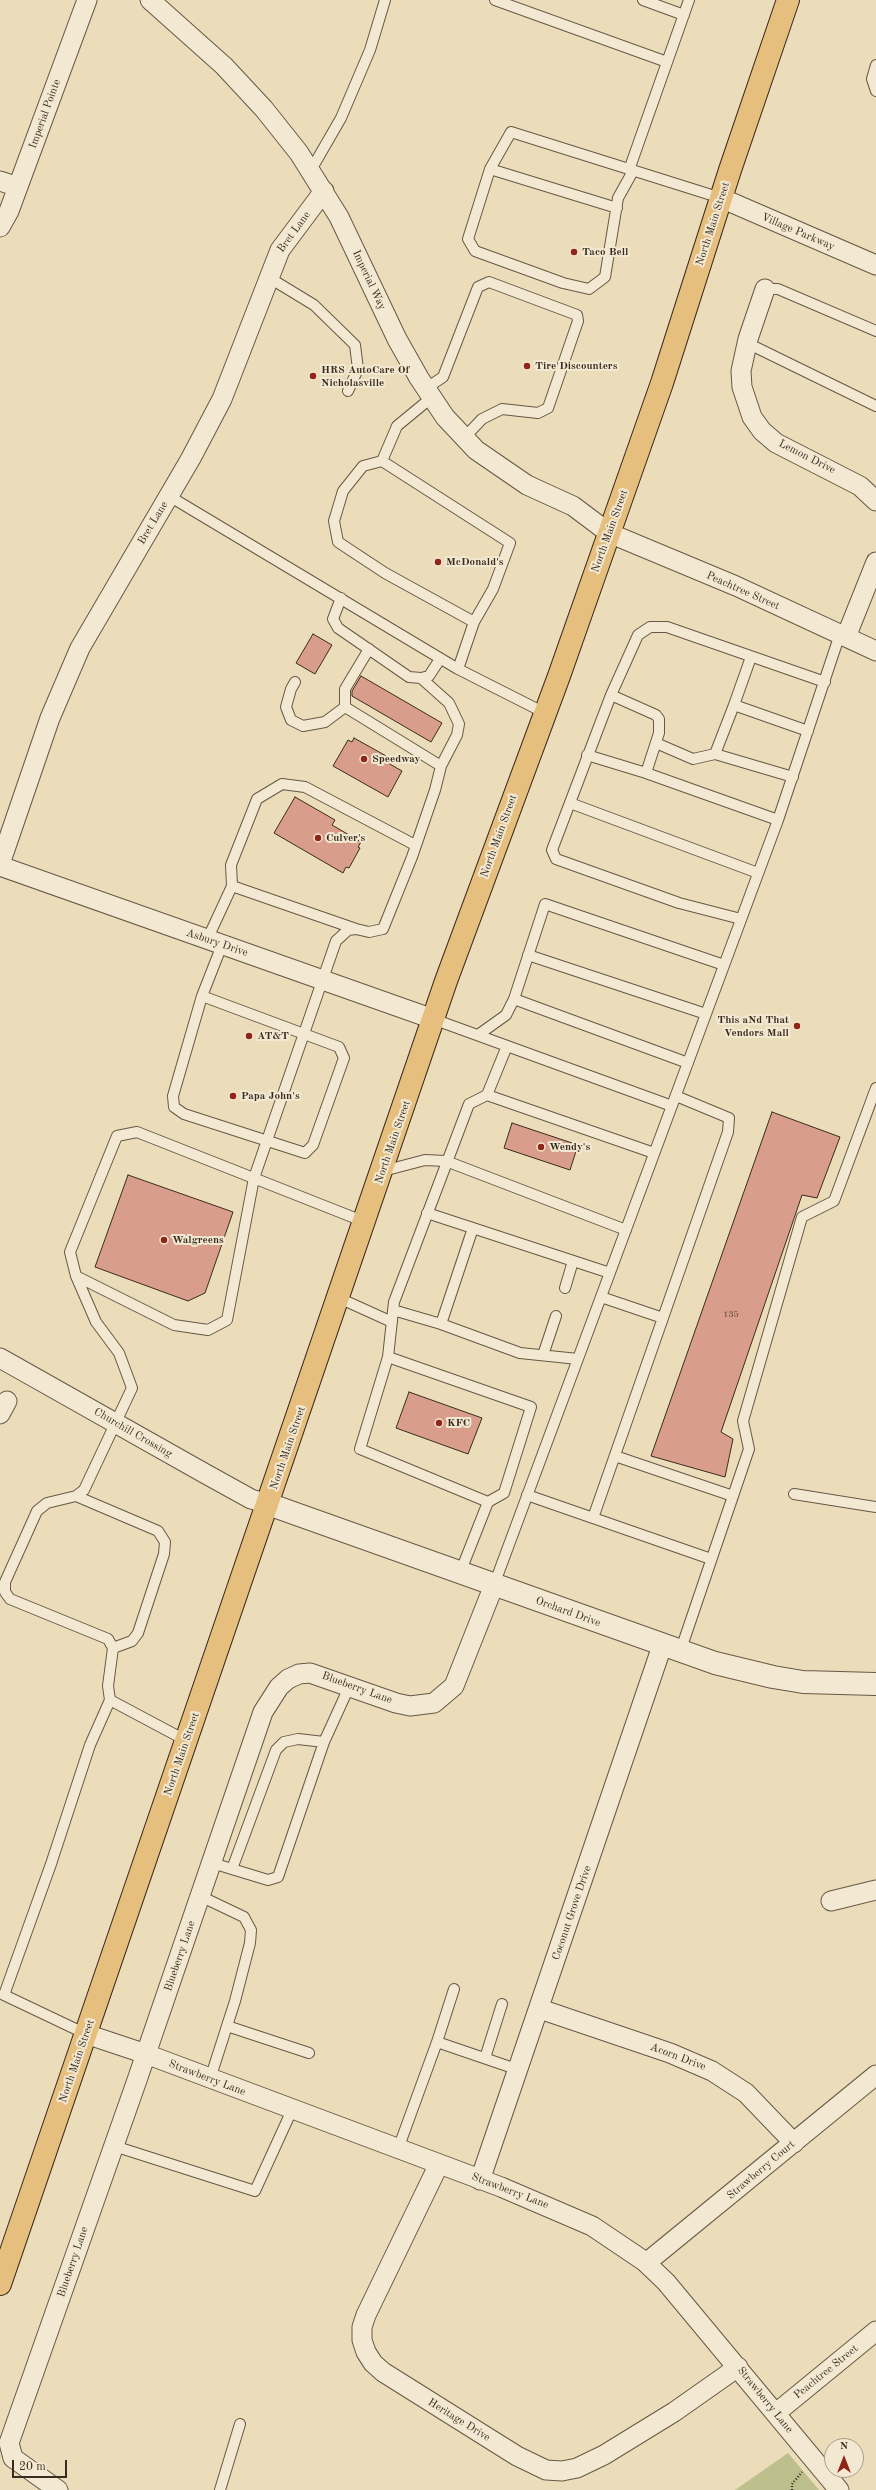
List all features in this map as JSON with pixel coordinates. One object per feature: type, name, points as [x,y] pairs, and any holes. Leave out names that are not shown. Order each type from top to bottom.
[{"type":"main road","name":"North Main Street","points":[[0,2284],[366,1222],[434,1019],[545,713],[662,383],[721,198],[788,0]]},
{"type":"street","name":"Imperial Pointe","points":[[0,227],[9,211],[87,0]]},
{"type":"street","name":"Imperial Way","points":[[150,0],[224,66],[282,131],[311,170],[350,238],[397,339],[428,394],[464,438],[511,475],[573,506],[609,533]]},
{"type":"street","points":[[0,181],[18,187]]},
{"type":"street","name":"Bret Lane","points":[[0,865],[41,742],[69,670],[92,626],[169,496],[222,399],[268,277],[280,250],[324,191]]},
{"type":"street","name":"Village Parkway","points":[[721,198],[876,265]]},
{"type":"street","name":"Lemon Drive","points":[[765,289],[747,343],[741,371],[742,387],[752,417],[762,431],[792,452],[860,486],[876,500]]},
{"type":"street","name":"Peachtree Street","points":[[609,533],[843,635],[876,652]]},
{"type":"street","points":[[843,635],[876,562]]},
{"type":"street","name":"Asbury Drive","points":[[0,865],[322,981],[434,1019]]},
{"type":"street","name":"Churchill Crossing","points":[[0,1358],[251,1499],[268,1504]]},
{"type":"street","name":"Orchard Drive","points":[[268,1504],[671,1649],[729,1667],[773,1678],[834,1684],[876,1684]]},
{"type":"street","name":"Blueberry Lane","points":[[58,2490],[13,2458],[9,2444],[146,2054],[263,1712],[279,1687],[299,1674],[310,1673],[410,1706],[434,1703],[445,1696],[454,1686],[494,1585]]},
{"type":"street","name":"Coconut Grove Drive","points":[[480,2180],[540,2009],[671,1649]]},
{"type":"street","points":[[831,1901],[876,1890]]},
{"type":"street","name":"Acorn Drive","points":[[540,2009],[670,2053],[712,2071],[746,2093],[794,2143]]},
{"type":"street","name":"Strawberry Lane","points":[[86,2034],[146,2054],[210,2080],[545,2204],[592,2226],[646,2263],[687,2305],[839,2490]]},
{"type":"street","name":"Strawberry Court","points":[[646,2263],[876,2075]]},
{"type":"street","name":"Heritage Drive","points":[[439,2164],[366,2315],[362,2327],[362,2340],[366,2352],[383,2372],[517,2456],[546,2470],[562,2471],[577,2468],[604,2456],[674,2412],[738,2367]]},
{"type":"street","name":"Peachtree Street","points":[[776,2413],[876,2331]]},
{"type":"lane","points":[[311,170],[341,118],[370,50],[385,0]]},
{"type":"lane","points":[[495,0],[668,62]]},
{"type":"lane","points":[[643,0],[684,15]]},
{"type":"lane","points":[[689,0],[631,170],[618,198],[605,277],[589,289],[563,283],[475,251],[468,239],[490,169],[511,132],[631,170],[721,198]]},
{"type":"lane","points":[[876,65],[872,79],[876,91]]},
{"type":"lane","points":[[490,169],[617,208]]},
{"type":"lane","points":[[268,277],[314,305],[355,345],[358,369],[348,391]]},
{"type":"lane","points":[[382,461],[398,426],[443,377],[478,287],[489,282],[577,315],[578,321],[548,408],[538,412],[502,409],[482,419],[464,438]]},
{"type":"lane","points":[[765,289],[778,289],[876,331]]},
{"type":"lane","points":[[747,343],[876,406]]},
{"type":"lane","points":[[458,670],[474,622],[494,589],[510,543],[382,461],[363,466],[343,491],[334,521],[338,542],[385,573],[474,622]]},
{"type":"lane","points":[[169,496],[341,598],[458,670],[545,713]]},
{"type":"lane","points":[[341,598],[334,615],[334,622],[338,628],[409,677],[421,678],[433,671],[440,659]]},
{"type":"lane","points":[[741,919],[679,903],[556,859],[552,850],[611,695],[638,636],[650,628],[667,627],[825,682]]},
{"type":"lane","points":[[494,1585],[778,820],[808,730],[843,635]]},
{"type":"lane","points":[[345,707],[345,689],[369,649]]},
{"type":"lane","points":[[715,754],[751,657]]},
{"type":"lane","points":[[232,886],[356,929],[369,932],[383,929],[435,790],[441,766],[457,735],[460,724],[449,703],[421,678]]},
{"type":"lane","points":[[295,682],[291,689],[286,707],[291,720],[303,726],[325,722],[345,707]]},
{"type":"lane","points":[[611,695],[656,715],[659,720],[660,733],[646,774]]},
{"type":"lane","points":[[734,705],[808,730]]},
{"type":"lane","points":[[345,707],[441,766]]},
{"type":"lane","points":[[656,743],[693,759],[715,754],[793,777]]},
{"type":"lane","points":[[587,755],[778,820]]},
{"type":"lane","points":[[202,996],[339,1047],[344,1058],[313,1145],[305,1153],[184,1114],[174,1107],[173,1096],[202,996],[215,942],[232,886],[230,864],[256,799],[282,784],[305,787],[415,845]]},
{"type":"lane","points":[[570,803],[758,873]]},
{"type":"lane","points":[[478,1035],[506,1015],[514,1000],[545,904],[724,965]]},
{"type":"lane","points":[[76,1276],[174,1325],[208,1330],[227,1320],[254,1178],[336,942],[342,934],[356,929]]},
{"type":"lane","points":[[528,955],[706,1014]]},
{"type":"lane","points":[[514,1000],[688,1063]]},
{"type":"lane","points":[[434,1019],[672,1106]]},
{"type":"lane","points":[[488,1502],[360,1449],[388,1357],[394,1302],[446,1161],[469,1104],[487,1095],[507,1046]]},
{"type":"lane","points":[[671,1649],[712,1559],[749,1449],[743,1421],[802,1217],[834,1201],[876,1088]]},
{"type":"lane","points":[[487,1095],[654,1153]]},
{"type":"lane","points":[[593,1518],[728,1132],[729,1118],[676,1096]]},
{"type":"lane","points":[[86,2034],[2,1994],[51,1864],[90,1745],[110,1700],[108,1686],[113,1648],[108,1639],[10,1599],[5,1592],[4,1582],[37,1511],[47,1503],[76,1496],[84,1490],[114,1423],[132,1388],[119,1353],[96,1322],[76,1276],[70,1252],[117,1136],[137,1132],[366,1222]]},
{"type":"lane","points":[[383,1171],[425,1160],[446,1161],[626,1230]]},
{"type":"lane","points":[[427,1213],[610,1273]]},
{"type":"lane","points":[[442,1324],[473,1228]]},
{"type":"lane","points":[[565,1288],[573,1261]]},
{"type":"lane","points":[[601,1297],[663,1318]]},
{"type":"lane","points":[[339,1298],[392,1322]]},
{"type":"lane","points":[[393,1310],[442,1324],[520,1353],[578,1358]]},
{"type":"lane","points":[[543,1355],[556,1316]]},
{"type":"lane","points":[[388,1357],[531,1407],[504,1493],[488,1502],[460,1573]]},
{"type":"lane","points":[[615,1456],[733,1496]]},
{"type":"lane","points":[[794,1494],[876,1507]]},
{"type":"lane","points":[[527,1495],[712,1559]]},
{"type":"lane","points":[[76,1496],[158,1531],[165,1542],[164,1554],[138,1633],[132,1641],[113,1648]]},
{"type":"lane","points":[[212,1863],[268,1880],[278,1877],[324,1742],[350,1685]]},
{"type":"lane","points":[[110,1700],[187,1741]]},
{"type":"lane","points":[[232,1869],[276,1750],[284,1742],[298,1739],[324,1742]]},
{"type":"lane","points":[[200,1896],[244,1917],[251,1930],[250,1943],[210,2080]]},
{"type":"lane","points":[[398,2149],[437,2042],[454,1989]]},
{"type":"lane","points":[[485,2058],[502,2004]]},
{"type":"lane","points":[[227,2026],[309,2053]]},
{"type":"lane","points":[[437,2042],[519,2070]]},
{"type":"lane","points":[[114,2146],[255,2191],[292,2110]]},
{"type":"lane","points":[[220,2490],[240,2424]]},
{"type":"green space","points":[[788,2453],[819,2490],[735,2490]]},
{"type":"building","points":[[313,634],[332,645],[315,674],[296,663]]},
{"type":"building","points":[[361,676],[442,723],[431,742],[352,696],[352,691]]},
{"type":"building","points":[[354,738],[388,757],[388,763],[402,771],[388,797],[333,766],[348,740],[352,742]]},
{"type":"building","name":"Culver's","points":[[295,797],[335,820],[332,825],[361,842],[358,847],[360,848],[349,868],[346,867],[343,873],[274,833]]},
{"type":"building","points":[[772,1112],[840,1137],[817,1198],[802,1195],[721,1432],[733,1439],[725,1477],[651,1456]]},
{"type":"building","name":"Wendy's","points":[[512,1123],[578,1145],[570,1170],[504,1148]]},
{"type":"building","name":"Walgreens","points":[[128,1175],[233,1212],[205,1293],[188,1301],[95,1267]]},
{"type":"building","name":"KFC","points":[[409,1392],[482,1418],[468,1454],[396,1428]]},
{"type":"place","name":"Taco Bell","points":[[574,252]]},
{"type":"place","name":"Tire Discounters","points":[[527,366]]},
{"type":"place","name":"HRS AutoCare Of Nicholasville","points":[[313,376]]},
{"type":"place","name":"McDonald's","points":[[438,562]]},
{"type":"place","name":"Speedway","points":[[364,759]]},
{"type":"place","name":"Culver's","points":[[318,838]]},
{"type":"place","name":"This aNd That Vendors Mall","points":[[797,1026]]},
{"type":"place","name":"AT&T","points":[[249,1036]]},
{"type":"place","name":"Papa John's","points":[[233,1096]]},
{"type":"place","name":"Wendy's","points":[[541,1147]]},
{"type":"place","name":"Walgreens","points":[[164,1240]]},
{"type":"place","name":"KFC","points":[[439,1423]]}]
